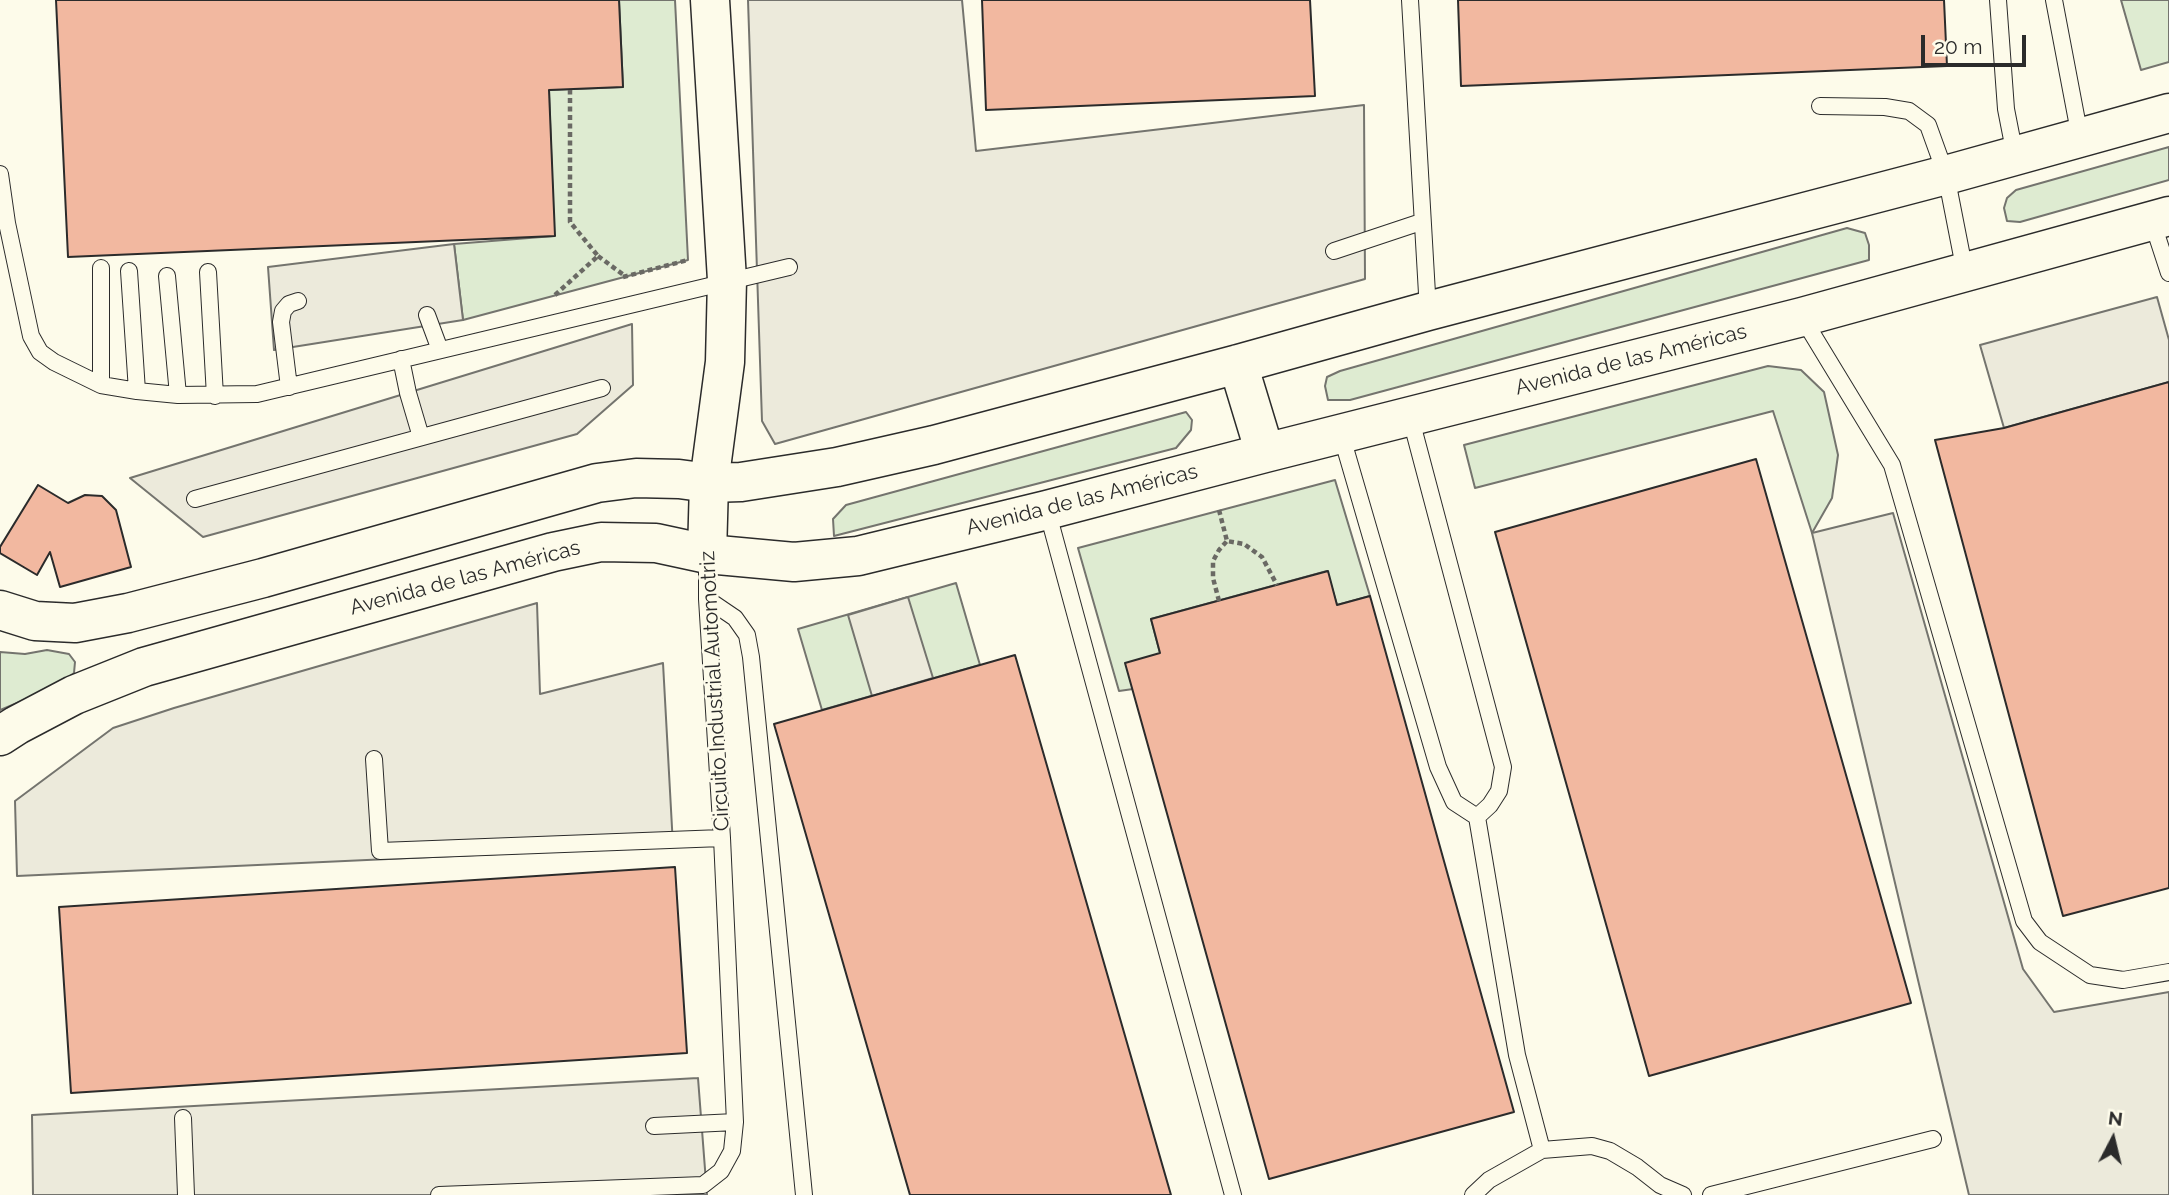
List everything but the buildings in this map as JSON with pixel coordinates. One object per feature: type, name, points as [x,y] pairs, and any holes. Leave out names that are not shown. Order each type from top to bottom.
[{"type":"main road","name":"Circuito Industrial Automotriz","points":[[707,554],[709,484],[725,362],[727,280],[710,0]]},
{"type":"main road","points":[[0,610],[35,621],[75,623],[128,613],[276,574],[597,483],[636,478],[679,479],[709,484],[741,482],[837,467],[934,445],[2169,113]]},
{"type":"main road","name":"Avenida de las Américas","points":[[0,736],[74,695],[144,667],[552,552],[601,542],[656,543],[707,554],[794,562],[858,556],[1802,317],[2161,219]]},
{"type":"main road","points":[[1238,364],[1265,453]]},
{"type":"main road","points":[[128,613],[144,667]]},
{"type":"lane","points":[[1410,0],[1427,311]]},
{"type":"lane","points":[[1998,0],[2006,109],[2015,155]]},
{"type":"lane","points":[[2054,0],[2080,137]]},
{"type":"lane","points":[[1820,106],[1885,107],[1909,111],[1928,125],[1946,175],[1965,272]]},
{"type":"lane","points":[[0,174],[7,223],[31,336],[40,352],[54,362],[101,385],[137,391],[215,396],[257,394],[789,267]]},
{"type":"lane","points":[[2161,219],[2169,273]]},
{"type":"lane","points":[[1334,251],[1421,222]]},
{"type":"lane","points":[[101,268],[101,385]]},
{"type":"lane","points":[[129,271],[137,391]]},
{"type":"lane","points":[[208,272],[215,396]]},
{"type":"lane","points":[[167,276],[178,395]]},
{"type":"lane","points":[[289,387],[281,322],[283,311],[289,304],[298,301]]},
{"type":"lane","points":[[427,315],[440,350]]},
{"type":"lane","points":[[1802,317],[1892,465],[2024,921],[2040,942],[2090,975],[2123,980],[2169,972]]},
{"type":"lane","points":[[401,359],[421,438]]},
{"type":"lane","points":[[195,499],[602,388]]},
{"type":"lane","points":[[1410,416],[1503,767],[1499,791],[1490,805],[1477,817]]},
{"type":"lane","points":[[1342,434],[1438,767],[1454,802],[1477,817],[1517,1055],[1542,1150]]},
{"type":"lane","points":[[1047,510],[1233,1195]]},
{"type":"lane","name":"Circuito Industrial Automotriz","points":[[439,1195],[703,1185],[721,1171],[732,1151],[735,1122],[722,838],[707,599],[707,554]]},
{"type":"lane","points":[[707,599],[735,618],[747,635],[751,657],[804,1195]]},
{"type":"lane","points":[[374,759],[380,852],[722,838]]},
{"type":"lane","points":[[183,1118],[186,1195]]},
{"type":"lane","points":[[654,1126],[735,1122]]},
{"type":"lane","points":[[1711,1195],[1933,1139]]},
{"type":"lane","points":[[1473,1195],[1489,1180],[1542,1150],[1592,1146],[1610,1151],[1660,1185],[1683,1195]]},
{"type":"path","points":[[570,90],[570,222],[598,256],[625,276]]},
{"type":"path","points":[[554,295],[598,256]]},
{"type":"path","points":[[1219,510],[1227,541]]},
{"type":"path","points":[[1227,541],[1244,544],[1262,557],[1278,585]]},
{"type":"path","points":[[1219,601],[1213,578],[1213,561],[1227,541]]},
{"type":"green space","points":[[619,0],[675,0],[688,260],[463,320],[454,244],[554,236],[549,90],[623,87]]},
{"type":"green space","points":[[2121,0],[2169,0],[2169,62],[2141,70]]},
{"type":"green space","points":[[2169,147],[2169,180],[2020,222],[2007,221],[2004,208],[2007,198],[2016,190]]},
{"type":"green space","points":[[1847,228],[1865,233],[1869,245],[1869,260],[1350,400],[1328,400],[1325,386],[1327,377],[1340,371]]},
{"type":"green space","points":[[1768,366],[1801,370],[1824,392],[1838,455],[1832,498],[1812,533],[1773,411],[1475,488],[1464,445]]},
{"type":"green space","points":[[1186,412],[1192,420],[1191,430],[1176,448],[834,536],[833,519],[846,505]]},
{"type":"green space","points":[[1335,480],[1370,596],[1337,605],[1327,571],[1151,619],[1160,653],[1133,689],[1119,691],[1078,548]]},
{"type":"green space","points":[[956,583],[980,665],[822,710],[798,629]]},
{"type":"green space","points":[[47,650],[69,654],[75,662],[74,673],[53,688],[0,710],[0,652],[25,654]]},
{"type":"shaded area","points":[[748,0],[962,0],[976,151],[1364,105],[1365,279],[775,444],[762,421]]},
{"type":"shaded area","points":[[454,244],[463,320],[274,350],[268,267]]},
{"type":"shaded area","points":[[2157,297],[2169,340],[2169,382],[2004,428],[1980,345]]},
{"type":"shaded area","points":[[632,324],[633,385],[577,434],[203,537],[130,478]]},
{"type":"shaded area","points":[[1893,513],[2023,969],[2054,1012],[2169,992],[2169,1195],[1969,1195],[1812,533]]},
{"type":"shaded area","points":[[908,597],[933,678],[872,696],[848,615]]},
{"type":"shaded area","points":[[537,603],[540,694],[663,663],[673,846],[17,876],[15,801],[113,728]]},
{"type":"shaded area","points":[[698,1078],[707,1195],[33,1195],[32,1115]]}]
